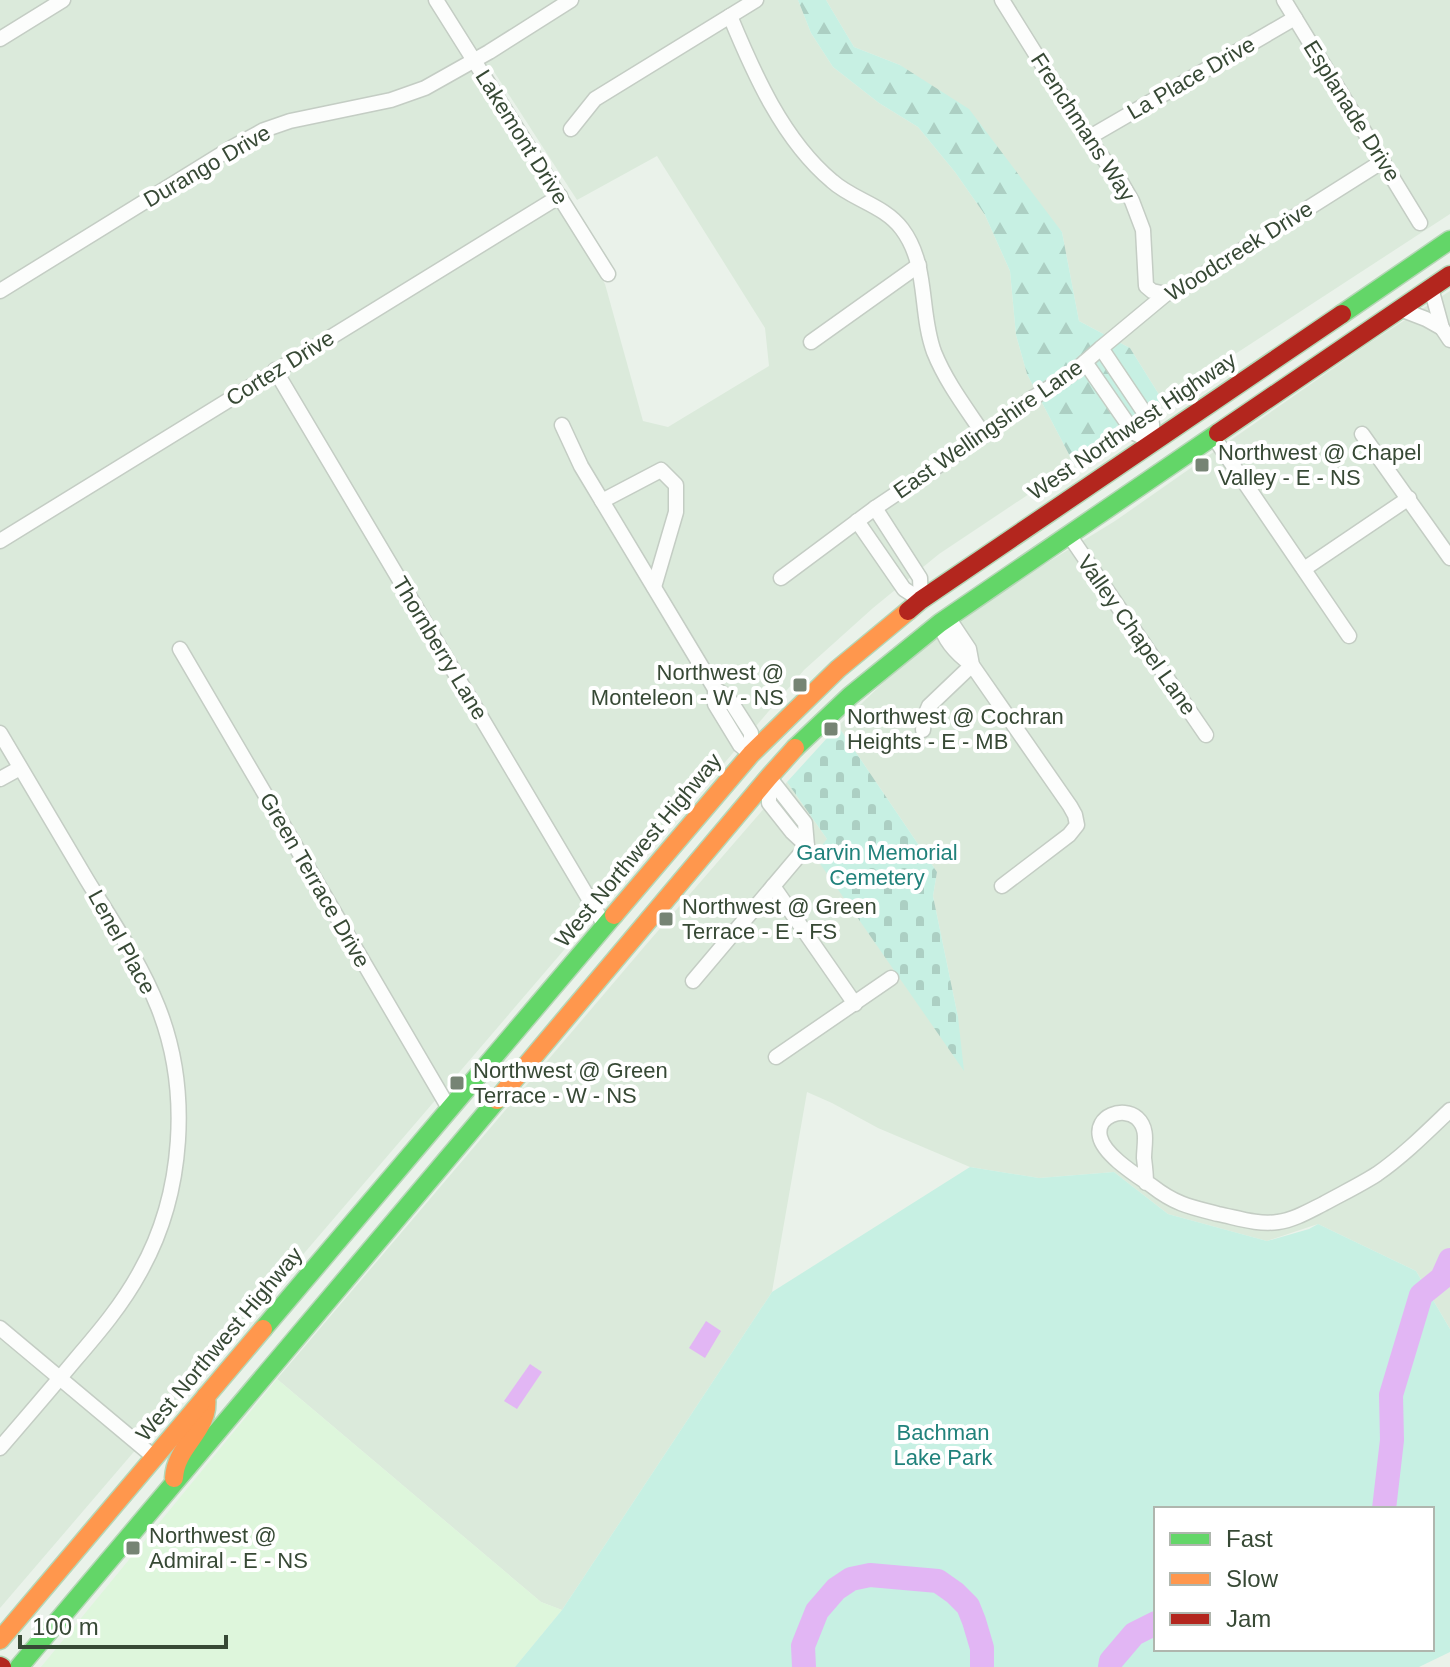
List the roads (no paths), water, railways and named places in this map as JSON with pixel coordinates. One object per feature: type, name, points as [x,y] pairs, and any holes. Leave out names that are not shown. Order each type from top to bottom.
[{"type":"main road","name":"West Northwest Highway","points":[[0,1640],[751,754],[838,669],[921,600],[1450,240]]},
{"type":"main road","points":[[19,1667],[789,754],[856,689],[940,623],[1450,275]]},
{"type":"main road","points":[[1153,442],[1169,466]]},
{"type":"main road","points":[[921,600],[940,623]]},
{"type":"main road","points":[[751,754],[769,777]]},
{"type":"main road","points":[[605,926],[628,945]]},
{"type":"main road","points":[[450,1110],[469,1132]]},
{"type":"main road","points":[[259,1334],[282,1355]]},
{"type":"main road","points":[[175,1482],[172,1474],[175,1462],[209,1412],[206,1396]]},
{"type":"street","points":[[0,39],[63,0]]},
{"type":"street","name":"Lakemont Drive","points":[[436,0],[608,274]]},
{"type":"street","name":"Durango Drive","points":[[0,291],[264,130],[303,118],[391,100],[441,80],[571,0]]},
{"type":"street","points":[[571,129],[595,99],[756,0]]},
{"type":"street","name":"Frenchmans Way","points":[[1002,0],[1088,138],[1132,201],[1143,230],[1146,286],[1152,291],[1166,294]]},
{"type":"street","name":"Esplanade Drive","points":[[1284,0],[1420,223]]},
{"type":"street","points":[[730,16],[750,65],[780,119],[809,158],[835,185],[879,208],[901,227],[914,248],[933,349],[948,381],[984,435]]},
{"type":"street","name":"La Place Drive","points":[[1088,138],[1295,18]]},
{"type":"street","name":"Woodcreek Drive","points":[[1101,348],[1166,294],[1182,288],[1383,161]]},
{"type":"street","name":"Cortez Drive","points":[[0,541],[560,196]]},
{"type":"street","points":[[811,342],[919,265]]},
{"type":"street","points":[[1431,288],[1446,334]]},
{"type":"street","points":[[1400,309],[1426,319],[1446,334]]},
{"type":"street","points":[[1085,362],[1134,433],[1153,442],[1152,424],[1101,348]]},
{"type":"street","name":"East Wellingshire Lane","points":[[781,578],[875,508],[1070,375],[1101,348]]},
{"type":"street","name":"Thornberry Lane","points":[[275,370],[605,926]]},
{"type":"street","points":[[562,425],[581,466],[715,689],[728,697],[751,733],[751,754]]},
{"type":"street","points":[[1362,434],[1450,558]]},
{"type":"street","points":[[1213,436],[1349,636]]},
{"type":"street","points":[[602,501],[661,470],[676,485],[676,512],[654,587]]},
{"type":"street","points":[[1304,569],[1409,498]]},
{"type":"street","points":[[875,508],[920,578],[921,600]]},
{"type":"street","points":[[857,521],[904,589],[921,600]]},
{"type":"street","name":"Valley Chapel Lane","points":[[1069,535],[1206,735]]},
{"type":"street","points":[[940,623],[942,632],[959,656],[972,665],[1075,815],[1077,825],[1069,835],[1002,886]]},
{"type":"street","name":"Green Terrace Drive","points":[[180,649],[450,1110]]},
{"type":"street","points":[[923,730],[929,706],[972,665]]},
{"type":"street","name":"Lenel Place","points":[[0,733],[139,967],[159,1009],[170,1049],[179,1117],[171,1189],[159,1230],[141,1270],[115,1312],[0,1448]]},
{"type":"street","points":[[0,779],[20,768]]},
{"type":"street","points":[[693,981],[807,846],[805,823],[769,777]]},
{"type":"street","points":[[769,777],[769,803],[787,827],[807,846]]},
{"type":"street","points":[[787,827],[800,817]]},
{"type":"street","points":[[773,886],[855,1004]]},
{"type":"street","points":[[776,1057],[891,978]]},
{"type":"street","points":[[1146,1183],[1145,1130],[1142,1124],[1126,1112],[1111,1115],[1099,1131],[1105,1150],[1146,1183],[1175,1203],[1253,1222],[1281,1222],[1299,1216],[1378,1173],[1450,1110]]},
{"type":"street","points":[[0,1328],[154,1457]]},
{"type":"waterway","points":[[1384,1507],[1392,1440],[1391,1395],[1421,1295],[1442,1278],[1450,1260]]},
{"type":"waterway","points":[[804,1667],[803,1646],[817,1611],[836,1589],[851,1579],[870,1575],[938,1581],[955,1593],[968,1606],[974,1621],[982,1648],[982,1667]]},
{"type":"waterway","points":[[1110,1667],[1111,1661],[1134,1634],[1154,1624]]},
{"type":"place","name":"Northwest @ Chapel Valley - E - NS","points":[[1202,465]]},
{"type":"place","name":"Northwest @ Monteleon - W - NS","points":[[800,685]]},
{"type":"place","name":"Northwest @ Cochran Heights - E - MB","points":[[831,729]]},
{"type":"place","name":"Northwest @ Green Terrace - E - FS","points":[[666,919]]},
{"type":"place","name":"Northwest @ Green Terrace - W - NS","points":[[457,1083]]},
{"type":"place","name":"Northwest @ Admiral - E - NS","points":[[133,1548]]},
{"type":"park label","name":"Garvin Memorial Cemetery","points":[[877,864]]},
{"type":"park label","name":"Bachman Lake Park","points":[[943,1444]]}]
